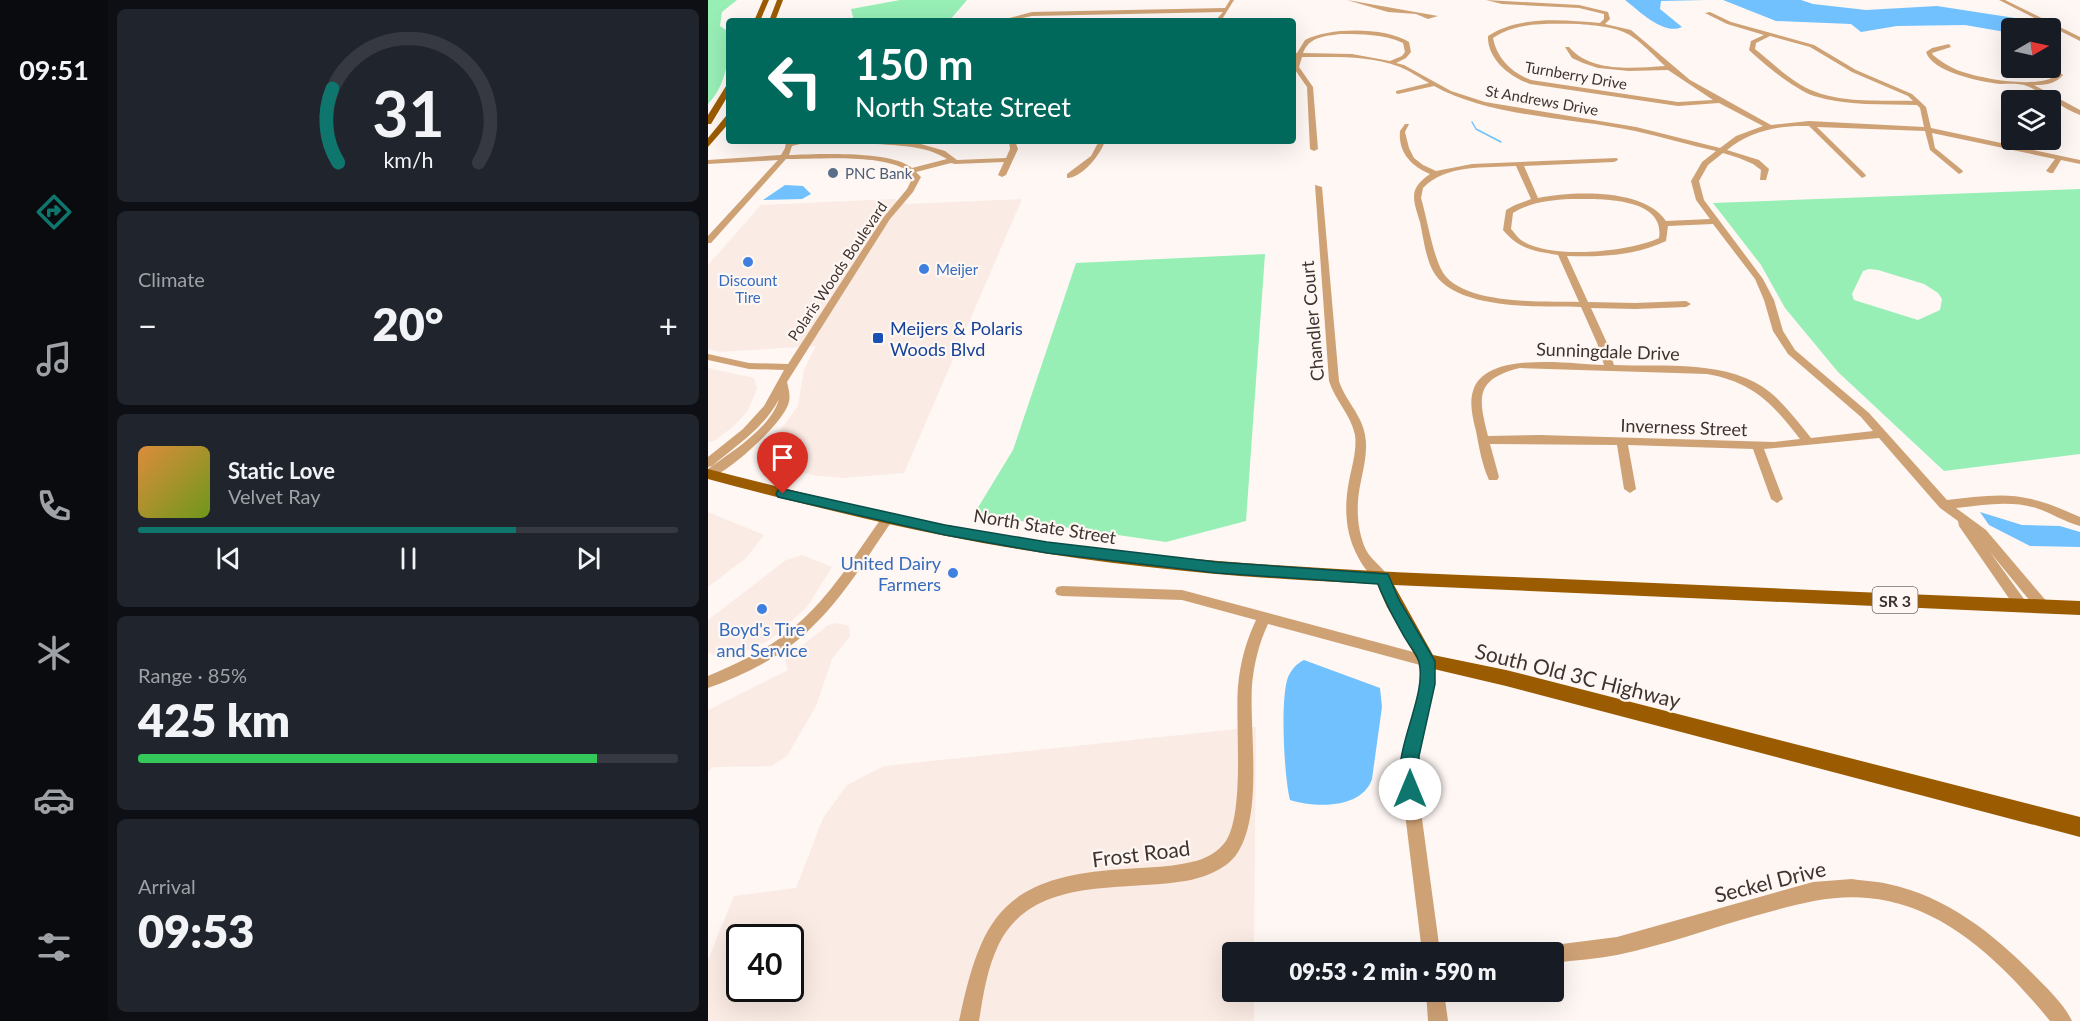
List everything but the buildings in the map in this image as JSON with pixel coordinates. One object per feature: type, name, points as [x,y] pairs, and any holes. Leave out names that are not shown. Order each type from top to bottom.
[{"type":"main road","points":[[758,18],[766,0]]},
{"type":"main road","points":[[773,18],[780,0]]},
{"type":"main road","points":[[708,122],[726,93]]},
{"type":"main road","points":[[708,144],[726,122]]},
{"type":"main road","name":"North State Street","points":[[708,475],[888,518],[996,539],[1116,557],[1298,574],[1383,578]]},
{"type":"main road","points":[[1383,578],[1393,602],[1427,661]]},
{"type":"main road","name":"SR 3","points":[[1383,578],[2080,608]]},
{"type":"main road","name":"South Old 3C Highway","points":[[1427,661],[1506,678],[2080,827]]},
{"type":"street","points":[[1220,18],[1232,0]]},
{"type":"street","points":[[1349,0],[1388,10],[1417,13]]},
{"type":"street","points":[[1488,0],[1507,3],[1557,1],[1586,4],[1606,13],[1607,19],[1602,24],[1632,33],[1669,68],[1770,127]]},
{"type":"street","points":[[2001,0],[2080,39]]},
{"type":"street","points":[[1014,18],[1026,15],[1095,12],[1227,10]]},
{"type":"street","points":[[1092,18],[1095,12]]},
{"type":"street","points":[[1708,13],[1729,23],[1816,48],[1854,71],[1902,92],[1920,104],[1926,115],[1932,149],[1959,172]]},
{"type":"street","name":"Turnberry Drive","points":[[1602,24],[1577,22],[1517,26],[1496,31],[1490,40],[1507,70],[1530,82],[1677,104],[1705,104],[1723,101]]},
{"type":"street","points":[[1314,149],[1310,87],[1296,67],[1297,55],[1305,43],[1318,36],[1340,33],[1383,34],[1400,38],[1408,44],[1405,56],[1391,63]]},
{"type":"street","points":[[1770,34],[1753,42],[1752,50],[1808,92],[1845,101],[1920,104]]},
{"type":"street","points":[[1949,46],[1934,49],[1929,52],[1930,56],[1974,78],[2026,84],[2058,78]]},
{"type":"street","points":[[1567,48],[1578,58],[1600,66],[1636,69],[1669,68]]},
{"type":"street","name":"St Andrews Drive","points":[[1297,55],[1352,57],[1391,63],[1484,104],[1636,129],[1721,150],[1756,162],[1765,169],[1763,178]]},
{"type":"street","points":[[1398,92],[1435,84]]},
{"type":"street","points":[[2026,84],[2080,113]]},
{"type":"street","points":[[2061,107],[2080,105]]},
{"type":"street","points":[[1809,123],[1862,176]]},
{"type":"street","points":[[2043,607],[1982,533],[1944,505],[1858,409],[1791,352],[1778,331],[1769,300],[1759,279],[1713,218],[1697,192],[1696,178],[1700,169],[1738,137],[1770,127],[1809,123],[1928,129],[2080,162]]},
{"type":"street","points":[[1407,125],[1402,132],[1407,156],[1418,165],[1436,174]]},
{"type":"street","points":[[708,241],[784,157],[788,144]]},
{"type":"street","points":[[894,144],[921,147],[942,153],[953,160]]},
{"type":"street","points":[[921,147],[924,144]]},
{"type":"street","points":[[1002,175],[1014,149],[1013,144]]},
{"type":"street","points":[[1070,176],[1094,158],[1100,144]]},
{"type":"street","points":[[708,162],[784,157],[869,158],[898,162],[914,170],[953,160],[1009,160]]},
{"type":"street","points":[[2050,171],[2059,158]]},
{"type":"street","points":[[1614,160],[1467,166],[1436,174],[1421,184],[1418,198],[1437,271],[1448,283],[1466,293],[1493,301],[1646,306],[1686,304]]},
{"type":"street","points":[[1519,164],[1535,200]]},
{"type":"street","name":"Polaris Woods Boulevard","points":[[708,463],[762,417],[791,367],[885,221],[901,204],[914,184],[917,177],[914,170]]},
{"type":"street","name":"Chandler Court","points":[[1318,187],[1334,381],[1336,390],[1356,420],[1361,445],[1351,503],[1352,523],[1359,547],[1368,564],[1383,578]]},
{"type":"street","points":[[1618,198],[1643,206],[1661,221],[1665,233],[1663,239],[1645,249],[1562,255],[1529,248],[1511,235],[1506,225],[1507,214],[1516,206],[1535,200],[1618,198]]},
{"type":"street","points":[[1661,221],[1713,218]]},
{"type":"street","points":[[1562,255],[1602,343],[1610,367]]},
{"type":"street","points":[[708,357],[749,366],[791,367]]},
{"type":"street","name":"Sunningdale Drive","points":[[1493,477],[1475,407],[1475,394],[1482,383],[1494,373],[1532,364],[1707,371],[1740,378],[1770,396],[1808,442]]},
{"type":"street","name":"Polaris Woods Boulevard","points":[[708,475],[770,423],[780,409],[785,396],[782,382]]},
{"type":"street","name":"Inverness Street","points":[[1484,440],[1540,438],[1756,446],[1882,434]]},
{"type":"street","points":[[1622,441],[1630,489]]},
{"type":"street","points":[[1756,446],[1777,500]]},
{"type":"street","points":[[1944,505],[1998,500],[2023,502],[2045,507],[2080,522]]},
{"type":"street","points":[[708,682],[774,650],[809,622],[830,598],[888,518]]},
{"type":"street","points":[[1961,519],[2022,606]]},
{"type":"street","name":"South Old 3C Highway","points":[[1062,591],[1182,595],[1427,661]]},
{"type":"street","name":"Frost Road","points":[[969,1021],[981,969],[996,932],[1008,915],[1023,902],[1040,893],[1067,885],[1187,873],[1209,866],[1232,847],[1241,816],[1245,687],[1249,653],[1264,617]]},
{"type":"street","points":[[1427,661],[1427,684],[1410,756],[1410,789],[1430,942]]},
{"type":"street","name":"Seckel Drive","points":[[1564,953],[1617,946],[1813,891],[1840,886],[1876,889],[1914,899],[1958,922],[1992,945],[2018,968],[2062,1021]]},
{"type":"street","points":[[1436,1002],[1438,1021]]},
{"type":"shaded area","points":[[893,199],[908,204],[1022,199],[904,473],[843,478],[812,475],[765,462],[761,457],[765,443],[779,432],[798,406],[804,370],[816,346],[719,352],[708,349],[708,265],[761,205]]},
{"type":"shaded area","points":[[708,368],[754,378],[757,389],[747,412],[734,426],[714,441],[708,442]]},
{"type":"shaded area","points":[[708,512],[764,535],[746,558],[708,587]]},
{"type":"shaded area","points":[[802,555],[832,567],[807,607],[770,640],[726,660],[708,652],[708,620],[786,560]]},
{"type":"shaded area","points":[[837,623],[849,626],[850,636],[832,659],[816,706],[787,756],[772,766],[712,767],[708,772],[708,710],[788,670],[785,659],[828,625]]},
{"type":"shaded area","points":[[1256,727],[1254,942],[1222,942],[1222,1002],[1254,1002],[1254,1021],[708,1021],[708,960],[734,896],[796,888],[823,818],[847,785],[884,766]]},
{"type":"green space","points":[[708,0],[737,0],[722,12],[720,26],[726,30],[726,70],[719,88],[708,104]]},
{"type":"green space","points":[[900,0],[967,0],[952,18],[853,18],[851,9]]},
{"type":"green space","points":[[2080,189],[2080,454],[1944,471],[1838,372],[1785,308],[1761,265],[1713,203]],"holes":[[[1878,270],[1924,284],[1938,293],[1942,299],[1940,310],[1918,320],[1854,300],[1852,294],[1863,271]]]},
{"type":"green space","points":[[1265,254],[1246,521],[1166,542],[974,514],[1013,450],[1076,263]]},
{"type":"water","points":[[1625,0],[1706,0],[1661,1],[1660,9],[1682,27],[1675,29],[1652,21]]},
{"type":"water","points":[[1723,0],[1801,0],[1813,4],[1866,10],[1937,6],[2015,18],[2001,18],[2001,31],[1965,25],[1897,26],[1861,32],[1851,24],[1776,21]]},
{"type":"water","points":[[785,185],[803,186],[811,194],[802,199],[763,200]]},
{"type":"water","points":[[1980,512],[2022,525],[2060,526],[2080,532],[2080,547],[2030,546],[1989,525]]},
{"type":"water","points":[[1304,660],[1380,688],[1382,707],[1372,779],[1367,789],[1358,796],[1337,804],[1300,803],[1290,800],[1286,774],[1284,702],[1288,677],[1296,665]]},
{"type":"waterway","points":[[1472,122],[1476,129],[1501,142]]},
{"type":"place","name":"PNC Bank","points":[[833,173]]},
{"type":"place","name":"Discount Tire","points":[[748,262]]},
{"type":"place","name":"Meijer","points":[[924,269]]},
{"type":"place","name":"Meijers & Polaris Woods Blvd","points":[[878,338]]},
{"type":"place","name":"United Dairy Farmers","points":[[953,573]]},
{"type":"place","name":"Boyd's Tire and Service","points":[[762,609]]},
{"type":"route","points":[[783,494],[945,530],[1047,548],[1217,567],[1310,575],[1383,578],[1393,602],[1427,661],[1427,684],[1410,756],[1410,789]]}]
